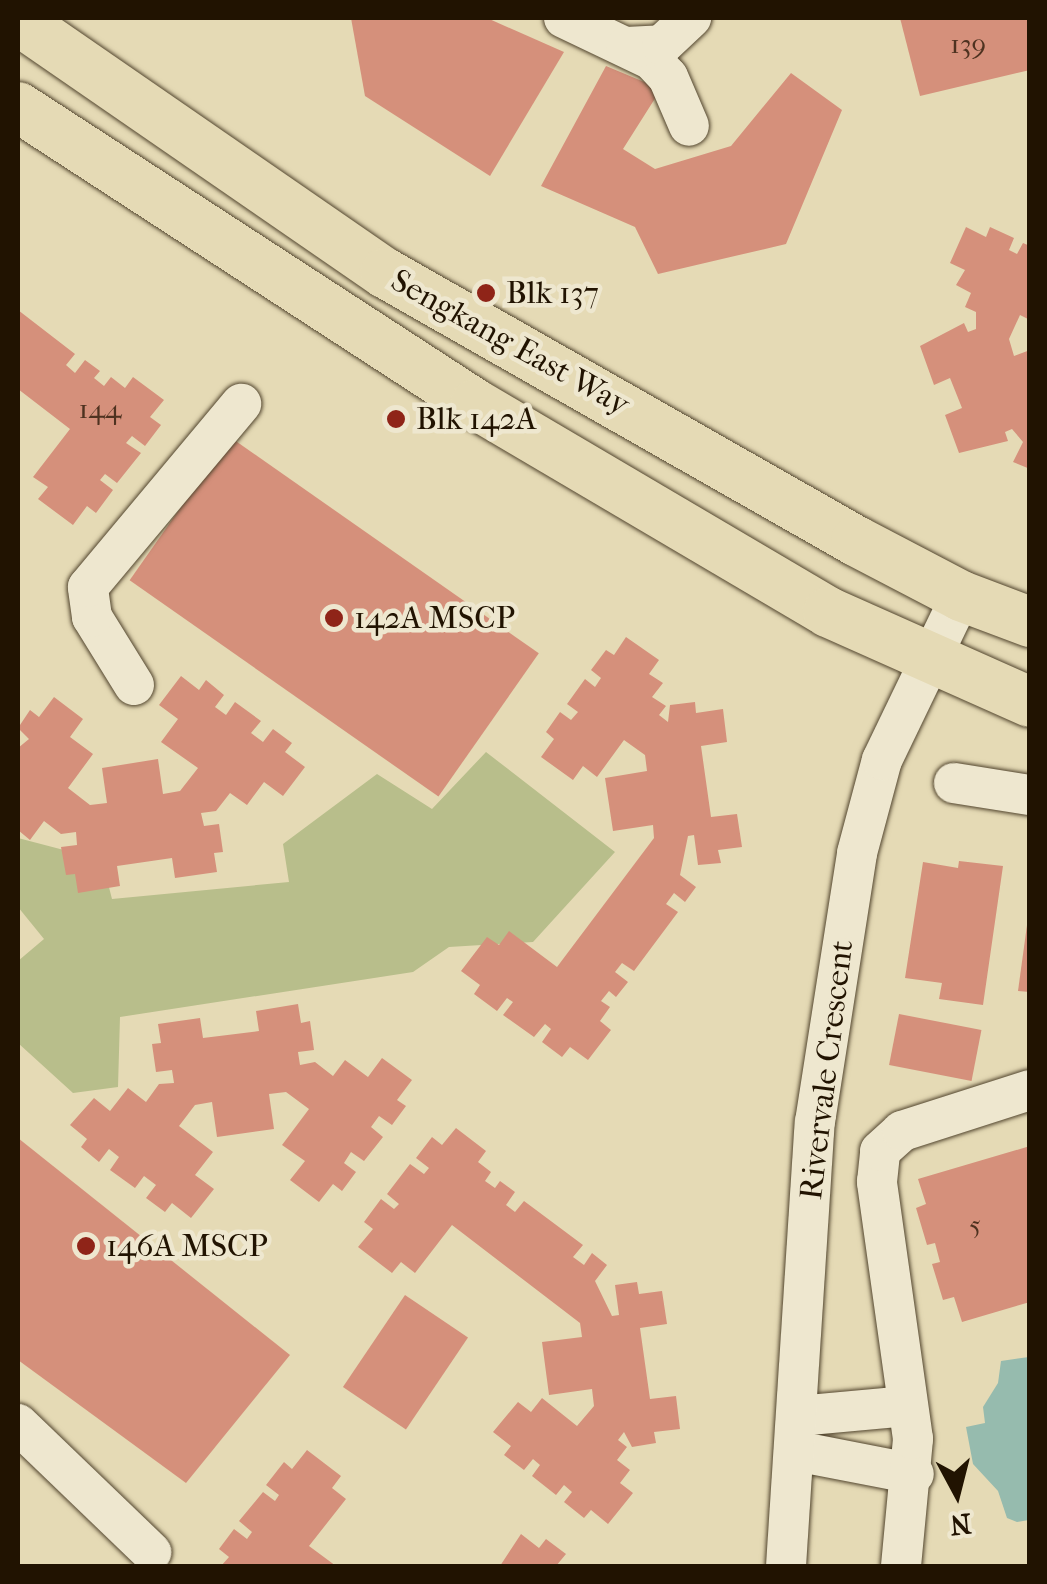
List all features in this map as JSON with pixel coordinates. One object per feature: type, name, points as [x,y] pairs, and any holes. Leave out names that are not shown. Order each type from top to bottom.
[{"type":"main road","name":"Sengkang East Way","points":[[18,20],[385,274],[961,596],[1030,622]]},
{"type":"main road","name":"Sengkang East Way","points":[[18,108],[475,404],[828,612],[1030,702]]},
{"type":"street","points":[[564,18],[626,47],[668,77],[689,126]]},
{"type":"street","points":[[626,47],[662,46],[691,18]]},
{"type":"street","points":[[134,685],[92,616],[88,587],[240,404]]},
{"type":"street","name":"Rivervale Crescent","points":[[786,1566],[815,1122],[857,853],[882,760],[927,658],[961,596]]},
{"type":"street","points":[[954,783],[1030,794]]},
{"type":"street","points":[[901,1566],[914,1474],[878,1182],[880,1151],[902,1131],[1030,1090]]},
{"type":"street","points":[[797,1433],[908,1406]]},
{"type":"street","points":[[18,1424],[150,1552]]},
{"type":"street","points":[[797,1433],[914,1474]]},
{"type":"green space","points":[[486,752],[615,852],[533,942],[449,947],[413,972],[120,1017],[118,1087],[73,1093],[18,1043],[18,961],[44,939],[18,907],[18,838],[102,860],[112,899],[289,882],[283,844],[377,774],[432,809]]},
{"type":"water","points":[[1029,1357],[1029,1520],[1017,1522],[1007,1518],[998,1491],[973,1464],[966,1427],[985,1423],[983,1407],[998,1383],[1001,1361]]},
{"type":"building","points":[[351,18],[487,18],[564,52],[490,176],[365,96]]},
{"type":"building","points":[[900,18],[1030,18],[1030,70],[920,96]]},
{"type":"building","points":[[606,66],[661,89],[623,149],[655,169],[731,146],[791,73],[842,110],[786,244],[658,274],[635,227],[541,186]]},
{"type":"building","points":[[966,227],[986,237],[990,227],[1014,238],[1009,250],[1017,254],[1023,243],[1030,246],[1030,320],[1020,315],[1009,339],[1014,356],[1030,350],[1030,469],[1013,462],[1023,442],[1012,429],[1005,432],[1008,441],[959,453],[945,415],[962,408],[950,378],[934,385],[920,346],[964,323],[968,332],[976,329],[976,312],[965,307],[971,293],[956,285],[965,270],[950,263]]},
{"type":"building","points":[[18,310],[75,354],[66,365],[75,373],[85,360],[100,371],[94,378],[104,386],[111,377],[125,388],[133,377],[164,400],[150,417],[161,425],[145,446],[132,436],[126,443],[141,453],[117,483],[105,474],[100,480],[113,490],[96,513],[87,506],[73,525],[38,499],[48,487],[33,477],[70,429],[18,389]]},
{"type":"building","name":"142A MSCP","points":[[230,437],[539,653],[438,797],[130,580]]},
{"type":"building","points":[[626,637],[659,660],[649,674],[663,683],[652,697],[666,706],[659,715],[668,722],[670,705],[695,702],[696,713],[723,709],[727,742],[701,746],[711,817],[737,814],[742,847],[718,850],[721,863],[698,865],[694,835],[688,836],[680,875],[696,887],[685,902],[674,893],[666,904],[678,912],[634,971],[622,963],[615,972],[628,982],[616,997],[609,991],[601,1001],[610,1007],[600,1021],[611,1030],[588,1060],[570,1047],[562,1057],[542,1042],[551,1029],[545,1024],[534,1037],[503,1015],[513,1002],[507,998],[497,1011],[474,994],[480,985],[461,971],[487,937],[499,945],[509,931],[557,967],[654,838],[653,825],[613,831],[605,778],[647,771],[645,755],[624,740],[597,777],[583,766],[573,780],[541,757],[554,739],[546,732],[560,712],[571,720],[578,712],[567,704],[585,679],[595,687],[601,678],[591,670],[606,650],[614,655]]},
{"type":"building","points":[[181,676],[199,690],[206,680],[224,695],[215,707],[226,715],[235,702],[261,721],[251,733],[263,742],[273,729],[292,743],[285,752],[305,767],[283,796],[264,782],[247,805],[230,793],[216,811],[201,813],[204,826],[219,824],[223,852],[214,853],[217,872],[175,878],[172,858],[117,866],[120,886],[78,893],[75,874],[66,875],[61,847],[77,845],[76,832],[61,834],[44,821],[30,840],[18,830],[18,748],[29,739],[18,728],[30,710],[39,717],[54,697],[83,719],[70,737],[93,754],[68,788],[90,805],[107,803],[102,768],[158,759],[163,794],[180,791],[198,768],[161,742],[178,719],[159,705]]},
{"type":"building","points":[[959,861],[1003,866],[983,1005],[939,999],[942,983],[905,978],[923,862],[958,868]]},
{"type":"building","points":[[1030,925],[1030,992],[1018,991]]},
{"type":"building","points":[[298,1004],[301,1023],[310,1021],[314,1050],[298,1052],[300,1065],[315,1062],[333,1076],[345,1060],[368,1077],[382,1058],[412,1080],[397,1100],[406,1106],[392,1125],[379,1116],[371,1127],[383,1137],[364,1161],[351,1152],[344,1163],[356,1172],[342,1191],[333,1184],[319,1202],[290,1180],[305,1161],[282,1145],[309,1109],[286,1092],[269,1094],[274,1129],[217,1137],[212,1102],[195,1105],[179,1126],[213,1152],[195,1175],[214,1189],[191,1218],[172,1203],[165,1212],[146,1198],[156,1185],[144,1176],[135,1188],[110,1170],[119,1157],[109,1149],[99,1162],[81,1147],[87,1139],[70,1125],[94,1098],[110,1111],[128,1088],[146,1102],[159,1084],[174,1083],[172,1070],[156,1072],[152,1044],[161,1043],[158,1024],[200,1018],[203,1038],[259,1031],[256,1011]]},
{"type":"building","points":[[899,1014],[981,1030],[972,1081],[889,1065]]},
{"type":"building","points":[[456,1128],[486,1151],[478,1162],[491,1172],[485,1181],[495,1188],[500,1181],[515,1192],[506,1205],[515,1212],[524,1201],[583,1245],[573,1257],[584,1265],[592,1253],[607,1265],[595,1281],[612,1316],[619,1315],[615,1285],[637,1282],[639,1294],[662,1291],[667,1324],[640,1328],[650,1399],[676,1396],[680,1429],[654,1432],[656,1443],[632,1447],[624,1432],[618,1440],[627,1447],[617,1460],[630,1470],[620,1483],[633,1493],[608,1524],[591,1510],[584,1518],[564,1502],[572,1492],[564,1485],[556,1495],[532,1476],[540,1465],[533,1459],[524,1470],[504,1455],[511,1446],[493,1432],[518,1402],[531,1412],[542,1398],[577,1426],[594,1406],[592,1389],[549,1395],[542,1342],[582,1337],[580,1323],[452,1225],[415,1273],[401,1262],[392,1273],[358,1247],[373,1229],[364,1222],[381,1199],[394,1209],[399,1204],[387,1194],[410,1164],[424,1174],[429,1168],[416,1158],[432,1137],[442,1145]]},
{"type":"building","name":"146A MSCP","points":[[18,1138],[290,1355],[186,1483],[18,1360]]},
{"type":"building","points":[[1030,1146],[1030,1302],[962,1322],[954,1297],[943,1300],[932,1264],[940,1262],[935,1243],[927,1245],[916,1208],[926,1204],[918,1179]]},
{"type":"building","points":[[405,1295],[468,1337],[406,1430],[343,1387]]},
{"type":"building","points":[[307,1450],[341,1476],[332,1488],[346,1499],[309,1546],[336,1566],[221,1566],[229,1557],[219,1549],[234,1529],[247,1539],[252,1532],[239,1521],[263,1492],[275,1501],[279,1495],[266,1485],[284,1462],[292,1469]]},
{"type":"building","points":[[521,1534],[539,1548],[546,1539],[566,1554],[556,1566],[500,1566]]},
{"type":"place","name":"Blk 137","points":[[486,293]]},
{"type":"place","name":"Blk 142A","points":[[396,419]]},
{"type":"place","name":"142A MSCP","points":[[334,618]]},
{"type":"place","name":"146A MSCP","points":[[86,1246]]}]
